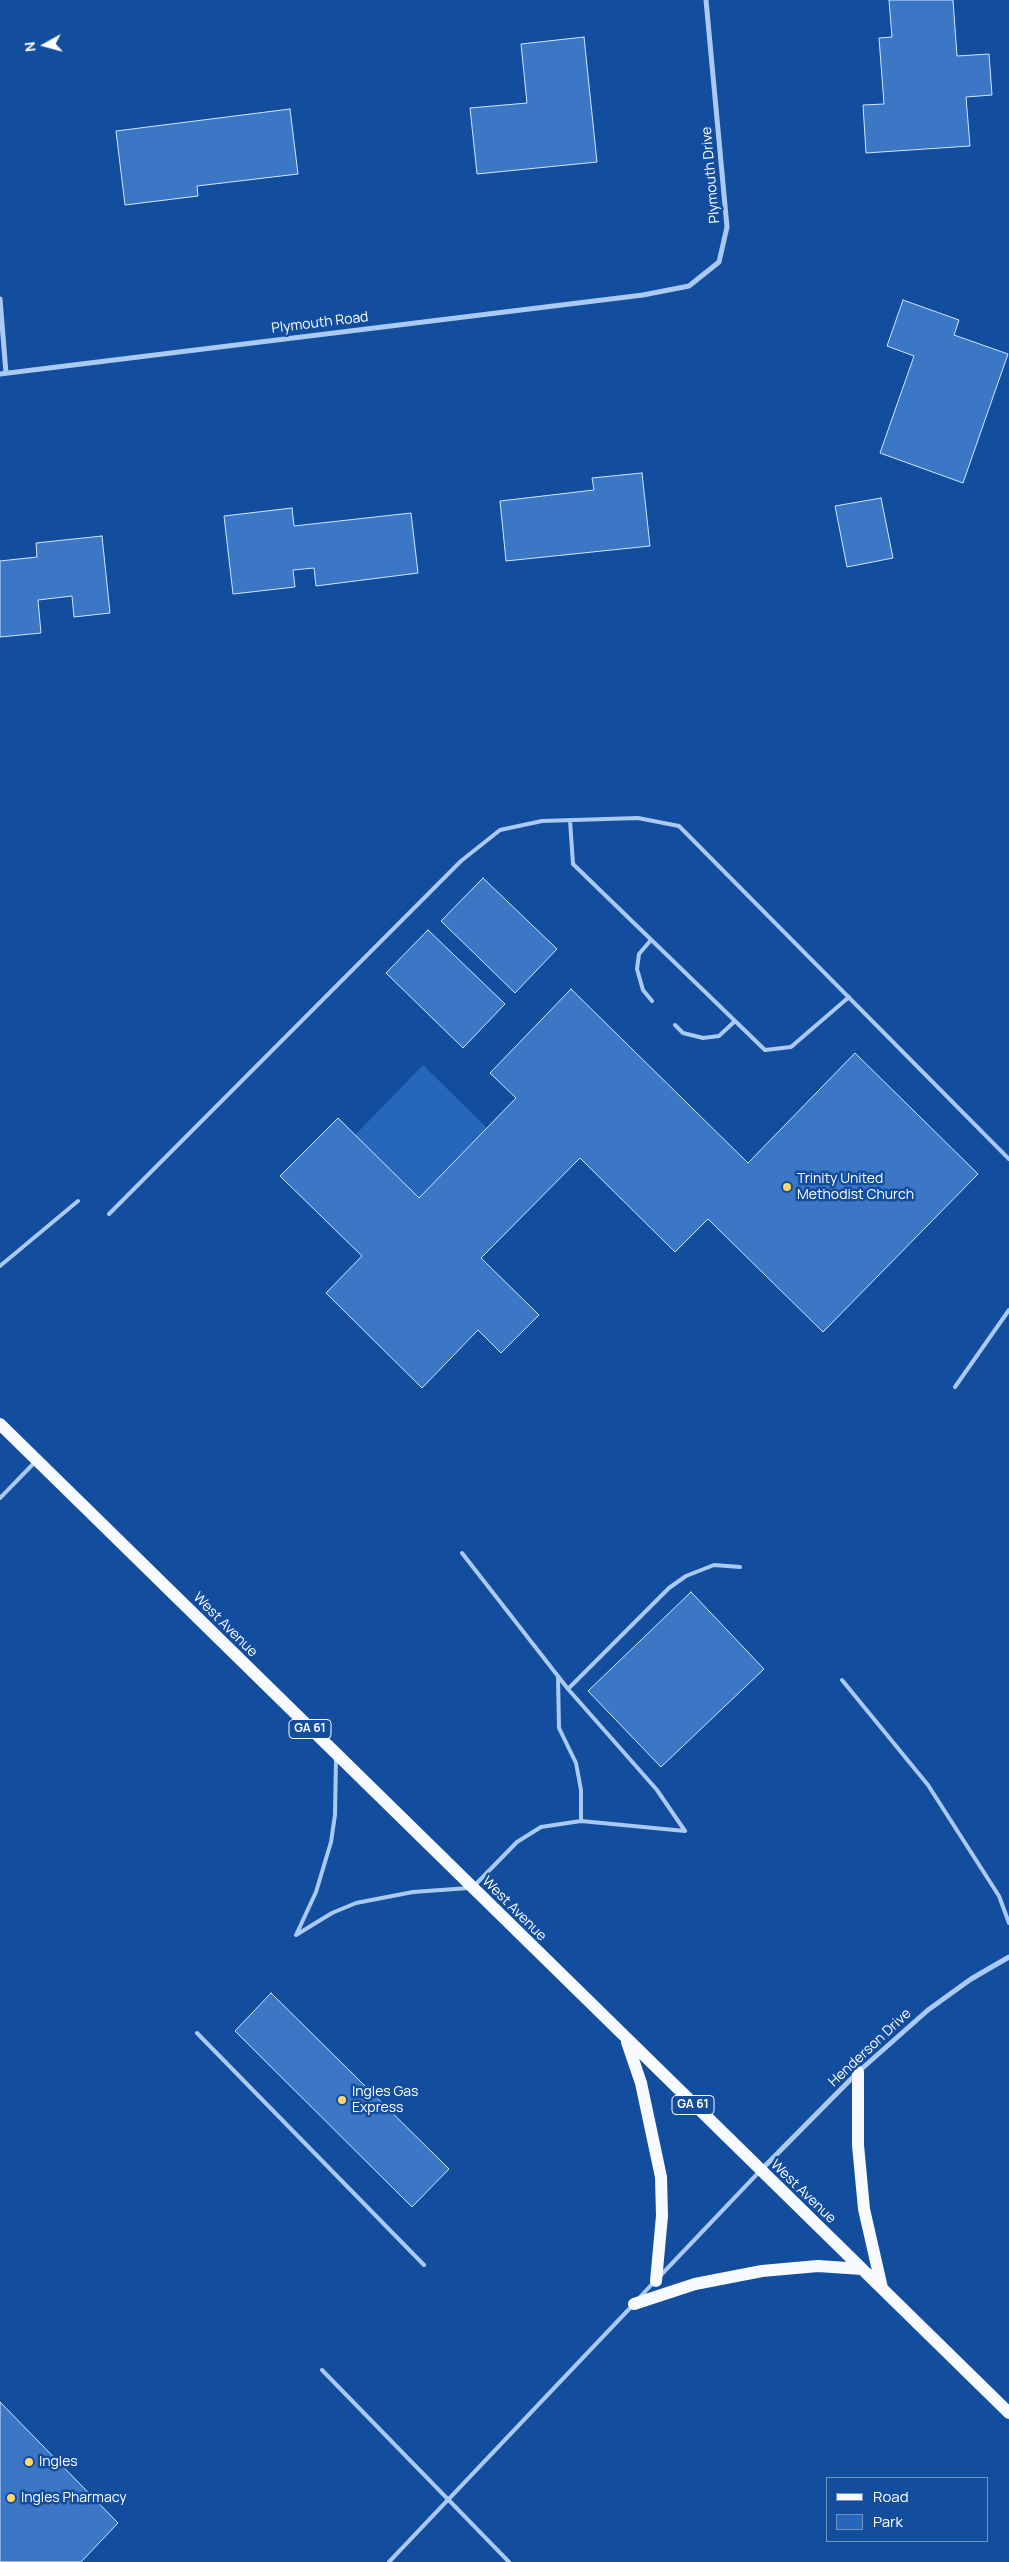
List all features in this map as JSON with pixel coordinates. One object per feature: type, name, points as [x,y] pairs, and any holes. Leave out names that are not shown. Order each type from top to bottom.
[{"type":"main road","name":"West Avenue","points":[[0,1424],[1009,2414]]},
{"type":"main road","points":[[626,2040],[643,2092],[661,2177],[662,2216],[656,2281]]},
{"type":"main road","points":[[858,2072],[858,2145],[864,2209],[882,2288]]},
{"type":"main road","points":[[634,2304],[695,2284],[762,2271],[818,2266],[862,2269]]},
{"type":"street","name":"Plymouth Drive","points":[[643,295],[689,286],[719,262],[727,227],[706,0]]},
{"type":"street","name":"Plymouth Road","points":[[3,374],[643,295]]},
{"type":"street","points":[[0,299],[3,374]]},
{"type":"street","name":"Henderson Drive","points":[[760,2171],[858,2072],[952,1992],[1009,1957]]},
{"type":"lane","points":[[108,1214],[461,862],[500,830],[542,821],[638,818],[680,826],[1009,1158]]},
{"type":"lane","points":[[570,820],[573,864],[765,1050],[792,1048],[849,997]]},
{"type":"lane","points":[[651,940],[639,954],[637,969],[643,990],[652,1001]]},
{"type":"lane","points":[[675,1025],[683,1033],[703,1038],[719,1036],[736,1021]]},
{"type":"lane","points":[[0,1266],[78,1201]]},
{"type":"lane","points":[[955,1387],[1009,1310]]},
{"type":"lane","points":[[0,1498],[37,1461]]},
{"type":"lane","points":[[336,1754],[335,1815],[331,1842],[316,1892],[296,1935],[332,1913],[356,1903],[413,1892],[472,1888],[528,1833],[540,1827],[581,1821],[685,1831],[657,1790],[568,1689],[462,1553]]},
{"type":"lane","points":[[568,1689],[670,1588],[686,1576],[714,1565],[740,1568]]},
{"type":"lane","points":[[558,1676],[559,1728],[576,1763],[581,1790],[581,1821]]},
{"type":"lane","points":[[842,1680],[928,1784],[999,1896],[1009,1923]]},
{"type":"lane","points":[[197,2033],[424,2265]]},
{"type":"lane","points":[[389,2562],[449,2501],[760,2171]]},
{"type":"lane","points":[[322,2370],[509,2562]]},
{"type":"green space","points":[[423,1065],[487,1128],[419,1198],[355,1135]]},
{"type":"building","points":[[889,0],[953,0],[957,56],[989,54],[992,95],[966,97],[970,146],[866,153],[863,105],[884,104],[879,38],[892,37]]},
{"type":"building","points":[[584,37],[597,162],[477,174],[470,108],[527,103],[521,44]]},
{"type":"building","points":[[290,109],[298,174],[197,186],[198,196],[125,205],[116,131]]},
{"type":"building","points":[[903,300],[959,320],[954,335],[1008,354],[963,483],[880,453],[914,356],[887,346]]},
{"type":"building","points":[[642,473],[650,546],[506,561],[500,501],[594,490],[592,478]]},
{"type":"building","points":[[881,498],[893,558],[847,567],[835,506]]},
{"type":"building","points":[[292,508],[294,526],[411,513],[418,573],[316,586],[314,568],[293,570],[295,587],[233,594],[224,516]]},
{"type":"building","points":[[102,536],[110,613],[74,617],[72,596],[38,600],[41,633],[0,637],[0,561],[37,557],[36,543]]},
{"type":"building","points":[[483,878],[557,949],[515,993],[441,921]]},
{"type":"building","points":[[428,930],[505,1004],[463,1048],[386,973]]},
{"type":"building","name":"Trinity United Methodist Church","points":[[571,989],[748,1163],[855,1053],[978,1174],[823,1332],[708,1219],[675,1252],[580,1158],[481,1258],[539,1315],[501,1353],[478,1330],[422,1388],[326,1293],[362,1256],[280,1176],[338,1118],[419,1198],[516,1098],[490,1073]]},
{"type":"building","points":[[691,1592],[764,1669],[661,1767],[588,1691]]},
{"type":"building","name":"Ingles Gas Express","points":[[271,1993],[449,2169],[412,2207],[235,2031]]},
{"type":"building","name":"Ingles","points":[[0,2402],[118,2523],[81,2562],[0,2562]]},
{"type":"place","name":"Trinity United Methodist Church","points":[[787,1187]]},
{"type":"place","name":"Ingles Gas Express","points":[[342,2100]]},
{"type":"place","name":"Ingles","points":[[29,2462]]},
{"type":"place","name":"Ingles Pharmacy","points":[[11,2498]]}]
